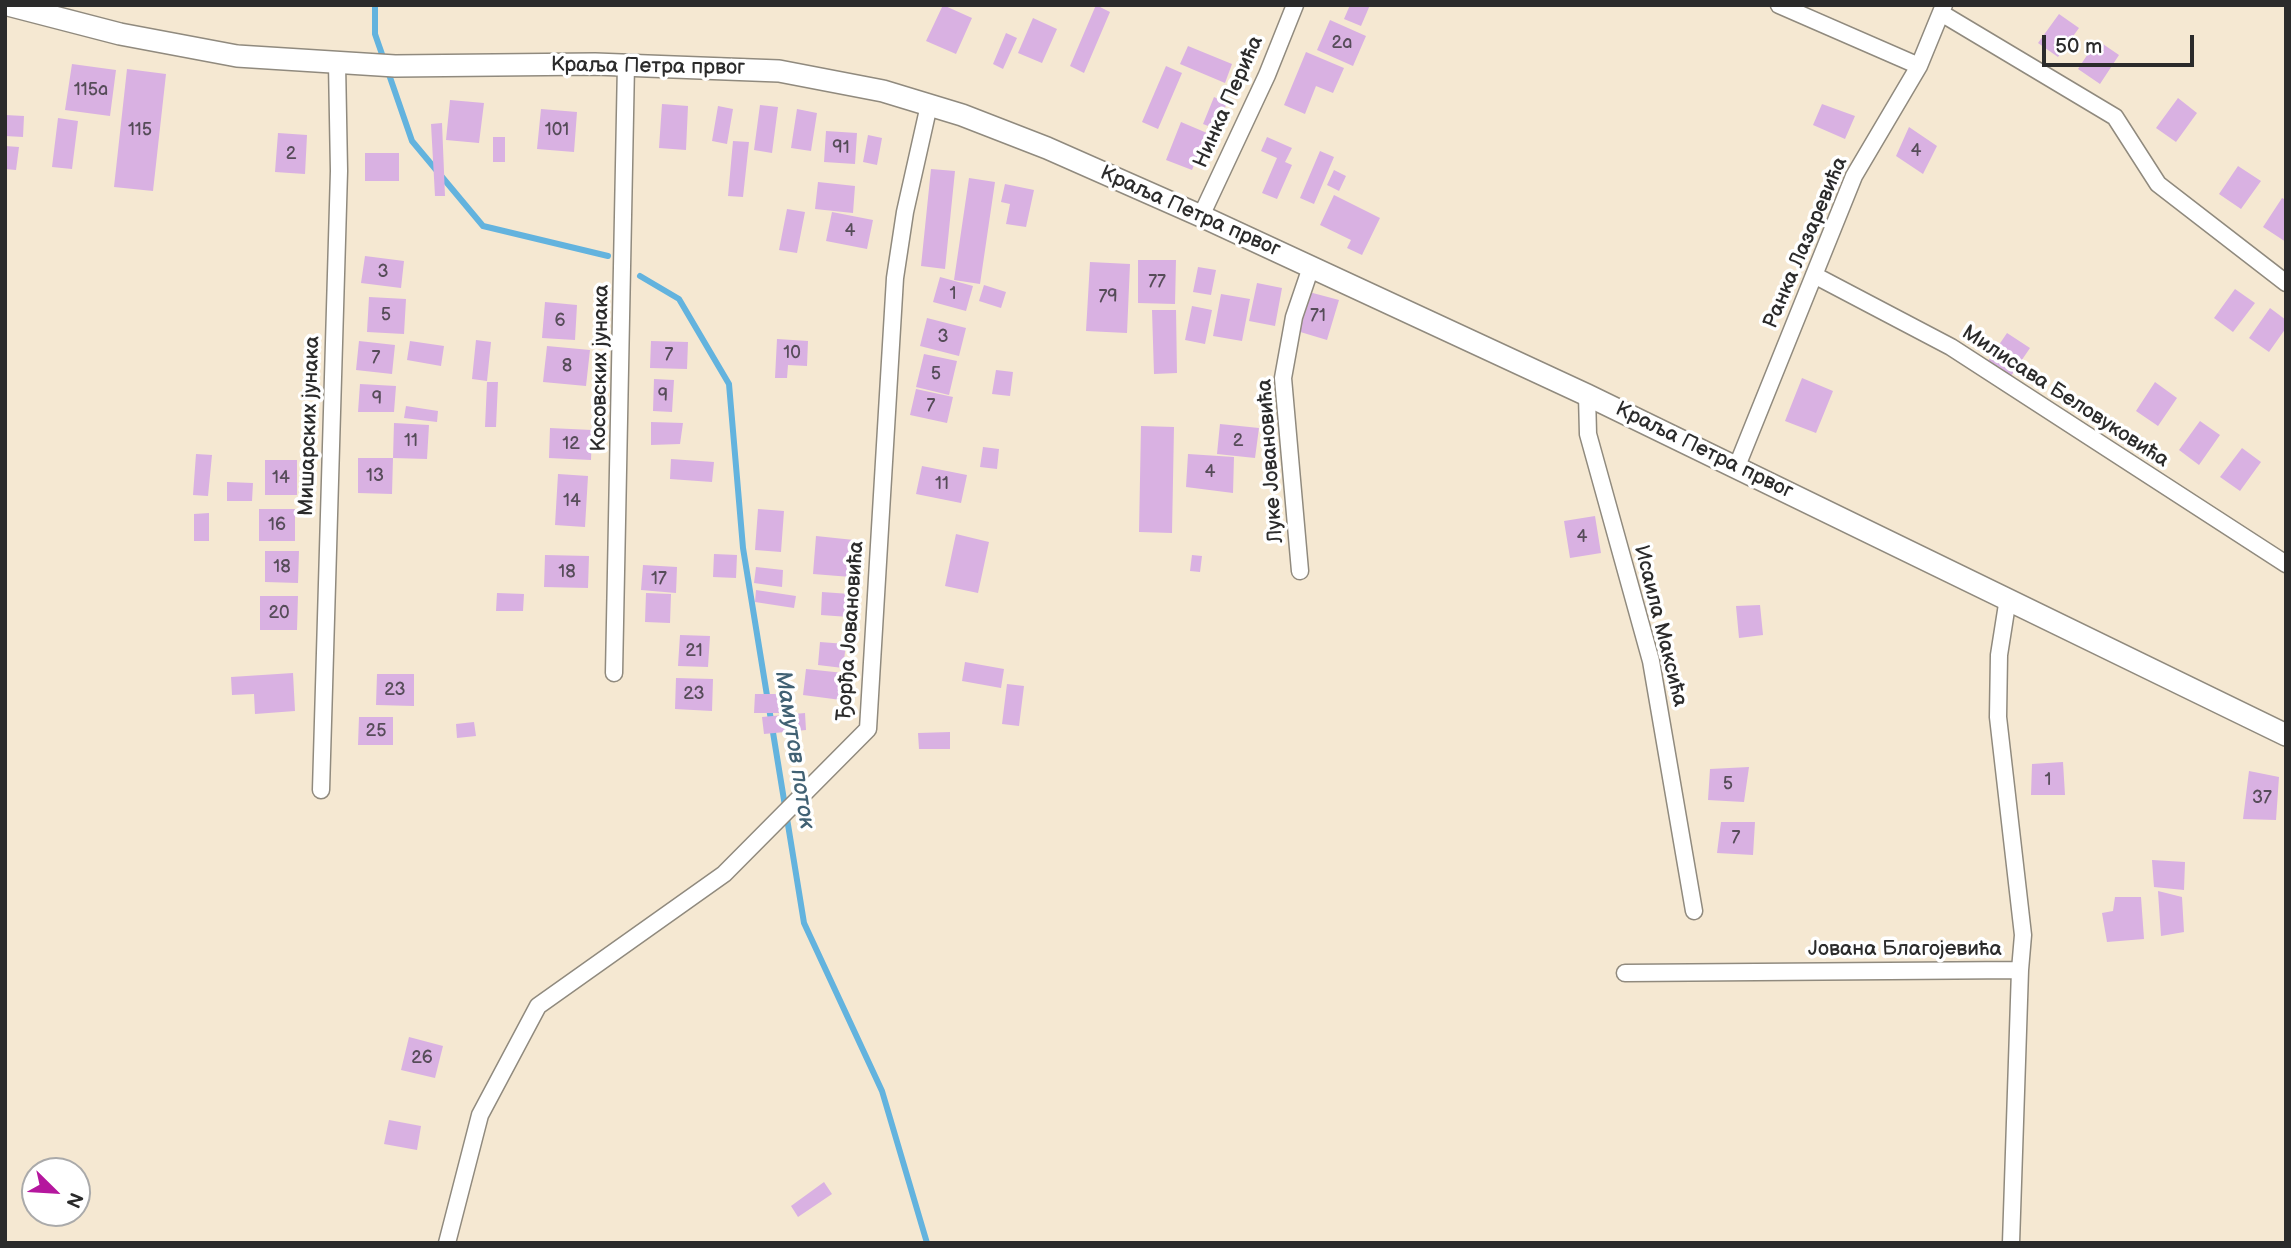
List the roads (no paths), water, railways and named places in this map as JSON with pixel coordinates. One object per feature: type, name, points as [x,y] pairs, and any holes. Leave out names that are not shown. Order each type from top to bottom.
[{"type":"street","name":"Краља Петра првог","points":[[8,5],[120,34],[206,51],[395,66],[626,64],[779,71],[883,91],[929,105],[1047,148],[1201,216],[1587,395],[2286,735]]},
{"type":"street","name":"Нинка Перића","points":[[1201,216],[1267,75],[1294,5]]},
{"type":"street","points":[[1779,5],[1919,66]]},
{"type":"street","points":[[1943,9],[2115,117],[2158,184],[2286,284]]},
{"type":"street","name":"Ранка Лазаревића","points":[[1737,466],[1854,176],[1919,66],[1943,9]]},
{"type":"street","name":"Мишарских јунака","points":[[321,790],[339,171],[337,63]]},
{"type":"street","name":"Косовских јунака","points":[[614,673],[626,64]]},
{"type":"street","name":"Ђорђа Јовановића","points":[[447,1243],[480,1115],[538,1006],[724,874],[868,729],[895,278],[905,212],[929,105]]},
{"type":"street","name":"Луке Јовановића","points":[[1300,571],[1283,378],[1294,317],[1311,267]]},
{"type":"street","name":"Милисава Беловуковића","points":[[1814,275],[1951,348],[2286,564]]},
{"type":"street","name":"Исаила Максића","points":[[1587,395],[1588,434],[1651,661],[1695,911]]},
{"type":"street","name":"Јована Благојевића","points":[[1625,973],[2020,970],[2023,935],[1998,717],[1999,656],[2008,598]]},
{"type":"street","points":[[2011,1243],[2020,970]]},
{"type":"waterway","name":"Мамутов поток","points":[[375,5],[375,34],[412,141],[483,226],[608,256]]},
{"type":"waterway","name":"Мамутов поток","points":[[640,276],[679,299],[729,384],[743,548],[804,923],[882,1091],[927,1243]]}]
